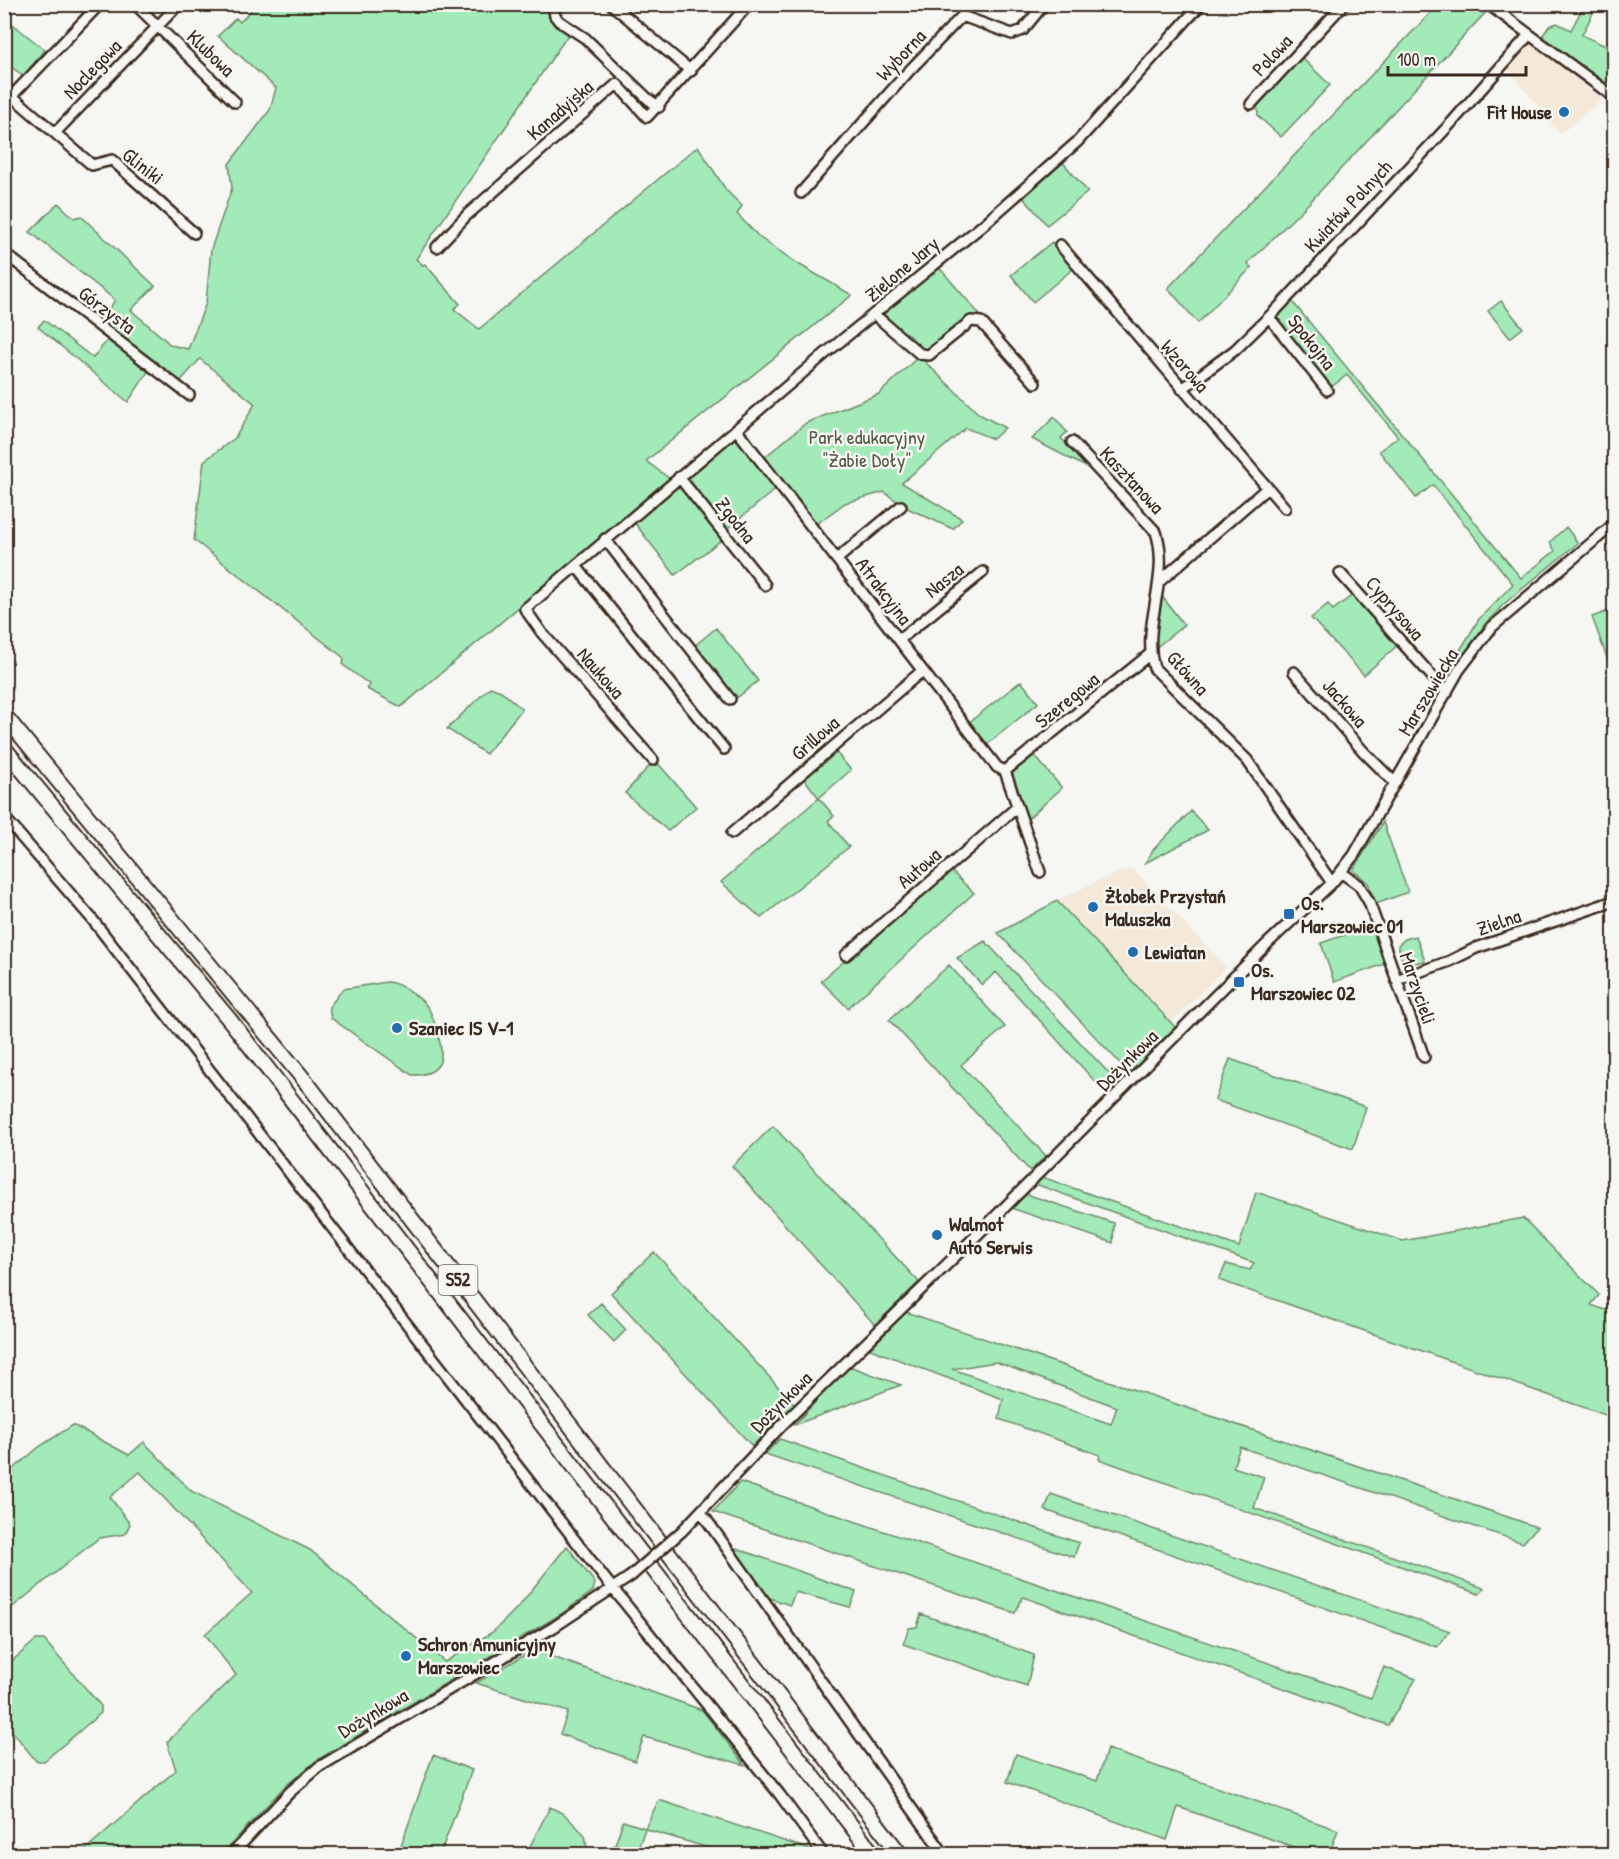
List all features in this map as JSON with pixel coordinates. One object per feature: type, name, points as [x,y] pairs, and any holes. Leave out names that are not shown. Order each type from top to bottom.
[{"type":"highway","name":"S52","points":[[4,715],[310,1087],[900,1854]]},
{"type":"highway","name":"S52","points":[[4,748],[248,1043],[873,1854]]},
{"type":"street","points":[[4,104],[100,4]]},
{"type":"street","name":"Klubowa","points":[[135,4],[236,102]]},
{"type":"street","name":"Noclegowa","points":[[56,133],[179,4]]},
{"type":"street","points":[[553,4],[555,16],[559,21],[585,38],[659,107],[748,4]]},
{"type":"street","points":[[611,4],[691,71]]},
{"type":"street","name":"Wyborna","points":[[801,193],[908,72],[963,16],[1012,34],[1023,30],[1044,4]]},
{"type":"street","name":"Zielone Jary","points":[[525,609],[1077,142],[1201,4]]},
{"type":"street","name":"Polowa","points":[[1251,104],[1344,4]]},
{"type":"street","points":[[1488,4],[1528,36],[1614,96]]},
{"type":"street","name":"Kwiatów Polnych","points":[[1182,389],[1235,350],[1269,317],[1454,120],[1528,36]]},
{"type":"street","name":"Kanadyjska","points":[[436,248],[467,215],[617,84],[647,117],[659,107]]},
{"type":"street","name":"Gliniki","points":[[12,96],[92,165],[112,160],[194,232]]},
{"type":"street","name":"Wzorowa","points":[[1060,245],[1266,489],[1285,508]]},
{"type":"street","name":"Górzysta","points":[[4,253],[189,395]]},
{"type":"street","points":[[875,315],[920,354],[929,355],[971,321],[981,322],[1035,383]]},
{"type":"street","name":"Spokojna","points":[[1269,317],[1327,390]]},
{"type":"street","name":"Atrakcyjna","points":[[736,429],[997,767],[1005,771]]},
{"type":"street","name":"Kasztanowa","points":[[1072,442],[1156,532],[1161,551],[1160,581]]},
{"type":"street","name":"Zgodna","points":[[679,477],[765,585]]},
{"type":"street","points":[[1160,581],[1266,489]]},
{"type":"street","points":[[837,559],[901,506]]},
{"type":"street","name":"Marszowiecka","points":[[1306,908],[1341,873],[1460,670],[1492,627],[1614,524]]},
{"type":"street","points":[[605,539],[730,699]]},
{"type":"street","points":[[576,566],[724,749]]},
{"type":"street","name":"Nasza","points":[[899,640],[983,572]]},
{"type":"street","name":"Cyprysowa","points":[[1340,573],[1447,693]]},
{"type":"street","name":"Główna","points":[[1160,581],[1150,654],[1154,668],[1247,760],[1332,884]]},
{"type":"street","name":"Naukowa","points":[[525,609],[542,633],[653,760]]},
{"type":"street","name":"Szeregowa","points":[[1005,771],[1150,654]]},
{"type":"street","name":"Grillowa","points":[[732,834],[922,670]]},
{"type":"street","name":"Jackowa","points":[[1294,672],[1362,751],[1394,782]]},
{"type":"street","points":[[1005,771],[1040,872]]},
{"type":"street","name":"Autowa","points":[[846,955],[1016,808]]},
{"type":"street","points":[[4,817],[92,919],[613,1590],[780,1795],[823,1854]]},
{"type":"street","name":"Marzycieli","points":[[1341,873],[1359,885],[1370,902],[1424,1057]]},
{"type":"street","name":"Zielna","points":[[1396,980],[1450,961],[1476,948],[1614,901]]},
{"type":"street","name":"Dożynkowa","points":[[232,1854],[290,1792],[319,1767],[613,1590],[631,1576],[682,1531],[792,1416],[1306,908]]},
{"type":"street","points":[[701,1512],[944,1854]]},
{"type":"shaded area","points":[[1528,40],[1603,99],[1560,134],[1505,65]]},
{"type":"shaded area","points":[[1132,868],[1226,967],[1172,1022],[1057,901],[1096,881]]},
{"type":"green space","points":[[257,4],[549,5],[549,15],[570,32],[416,259],[423,265],[425,264],[460,304],[454,309],[479,329],[698,146],[726,190],[742,206],[737,214],[760,238],[800,265],[852,295],[646,461],[670,479],[401,707],[367,689],[370,685],[343,665],[344,658],[194,540],[204,461],[235,438],[255,404],[200,359],[178,384],[100,323],[115,300],[30,232],[58,203],[74,218],[81,216],[155,286],[131,310],[171,345],[188,349],[206,303],[211,249],[232,188],[229,164],[270,110],[276,88],[218,36],[236,18],[240,22]]},
{"type":"green space","points":[[1438,5],[1476,5],[1486,12],[1310,202],[1248,263],[1251,268],[1198,323],[1168,288]]},
{"type":"green space","points":[[1584,5],[1597,5],[1582,35],[1614,50],[1614,90],[1541,38],[1549,26],[1557,23],[1571,30]]},
{"type":"green space","points":[[5,18],[45,50],[23,76],[5,62]]},
{"type":"green space","points":[[1300,56],[1330,85],[1281,137],[1258,116],[1257,101]]},
{"type":"green space","points":[[1060,159],[1088,192],[1047,225],[1021,195]]},
{"type":"green space","points":[[1052,242],[1073,269],[1033,302],[1011,275]]},
{"type":"green space","points":[[937,265],[981,316],[964,322],[936,345],[920,351],[882,316],[883,311]]},
{"type":"green space","points":[[1291,300],[1521,578],[1555,551],[1550,542],[1566,527],[1578,543],[1504,604],[1485,624],[1447,681],[1442,680],[1479,619],[1513,584],[1433,485],[1416,498],[1379,451],[1398,437],[1347,375],[1330,388],[1274,316]]},
{"type":"green space","points":[[1501,301],[1523,328],[1510,338],[1488,311]]},
{"type":"green space","points":[[44,320],[93,358],[109,338],[150,369],[128,402],[38,327]]},
{"type":"green space","name":"Park edukacyjny \"Żabie Doły\"","points":[[919,356],[979,414],[1005,428],[993,439],[966,428],[902,483],[962,519],[953,529],[905,507],[884,492],[845,503],[815,525],[765,457],[806,423],[879,394]]},
{"type":"green space","points":[[1054,417],[1067,432],[1061,438],[1086,467],[1032,439]]},
{"type":"green space","points":[[736,435],[777,488],[727,529],[686,475]]},
{"type":"green space","points":[[677,487],[685,490],[724,538],[675,575],[634,522]]},
{"type":"green space","points":[[1354,594],[1399,644],[1364,675],[1311,618],[1328,604],[1333,610]]},
{"type":"green space","points":[[1161,595],[1184,625],[1153,650],[1161,599]]},
{"type":"green space","points":[[1614,609],[1614,677],[1592,617]]},
{"type":"green space","points":[[716,628],[758,681],[738,697],[728,689],[693,647]]},
{"type":"green space","points":[[1021,681],[1038,703],[985,746],[967,724]]},
{"type":"green space","points":[[490,687],[501,691],[522,709],[486,754],[447,729]]},
{"type":"green space","points":[[833,749],[851,770],[819,798],[802,776]]},
{"type":"green space","points":[[1034,755],[1062,788],[1025,821],[1009,774]]},
{"type":"green space","points":[[655,760],[696,807],[668,831],[625,793]]},
{"type":"green space","points":[[819,798],[834,816],[828,821],[849,847],[761,918],[721,882]]},
{"type":"green space","points":[[1191,811],[1208,830],[1145,863],[1153,850]]},
{"type":"green space","points":[[1383,822],[1408,892],[1376,904],[1368,883],[1353,870]]},
{"type":"green space","points":[[950,870],[974,893],[848,1008],[821,981]]},
{"type":"green space","points":[[1057,901],[1176,1028],[1130,1074],[998,933]]},
{"type":"green space","points":[[1372,926],[1387,963],[1334,982],[1321,943]]},
{"type":"green space","points":[[1416,936],[1425,961],[1407,965],[1402,960],[1398,945],[1405,939]]},
{"type":"green space","points":[[985,941],[1119,1084],[1108,1096],[996,972],[982,985],[957,958]]},
{"type":"green space","points":[[949,965],[1005,1027],[961,1065],[1046,1156],[1030,1171],[889,1020]]},
{"type":"green space","points":[[387,982],[408,990],[430,1011],[441,1048],[440,1062],[431,1071],[412,1075],[331,1018],[329,1007],[343,989]]},
{"type":"green space","points":[[1230,1059],[1366,1107],[1353,1149],[1215,1100]]},
{"type":"green space","points":[[773,1126],[919,1282],[875,1325],[732,1166]]},
{"type":"green space","points":[[1042,1177],[1239,1247],[1256,1192],[1403,1241],[1523,1218],[1599,1295],[1591,1305],[1614,1313],[1614,1418],[1219,1280],[1226,1264],[1250,1270],[1254,1263],[1035,1184]]},
{"type":"green space","points":[[1026,1194],[1114,1223],[1113,1243],[1011,1208]]},
{"type":"green space","points":[[654,1252],[795,1405],[752,1446],[611,1293]]},
{"type":"green space","points":[[601,1303],[626,1330],[614,1342],[588,1315]]},
{"type":"green space","points":[[906,1312],[1537,1527],[1523,1543],[1240,1447],[1233,1467],[1264,1477],[1254,1508],[1484,1588],[1479,1594],[1099,1459],[1100,1455],[999,1419],[1003,1399],[870,1349]],"holes":[[[996,1362],[1117,1407],[1111,1424],[952,1369]]]},
{"type":"green space","points":[[849,1366],[901,1385],[794,1425]]},
{"type":"green space","points":[[73,1425],[129,1455],[144,1442],[191,1491],[310,1550],[445,1662],[494,1631],[519,1606],[567,1546],[595,1583],[593,1591],[561,1614],[317,1760],[283,1788],[222,1854],[80,1854],[176,1770],[167,1742],[236,1675],[205,1634],[252,1593],[140,1472],[110,1497],[130,1524],[125,1534],[99,1538],[5,1613],[5,1476],[39,1447]]},
{"type":"green space","points":[[780,1439],[1079,1543],[1074,1557],[765,1454]]},
{"type":"green space","points":[[740,1482],[1371,1698],[1384,1667],[1416,1679],[1388,1725],[1023,1597],[1015,1613],[713,1512]]},
{"type":"green space","points":[[1051,1494],[1450,1631],[1437,1647],[1045,1510]]},
{"type":"green space","points":[[733,1547],[856,1592],[850,1607],[795,1592],[790,1605],[767,1597]]},
{"type":"green space","points":[[921,1614],[1034,1655],[1027,1686],[903,1644],[909,1628],[917,1627]]},
{"type":"green space","points":[[36,1640],[44,1640],[101,1706],[101,1713],[44,1761],[36,1761],[5,1722],[5,1667]]},
{"type":"green space","points":[[533,1650],[702,1710],[745,1765],[644,1737],[635,1761],[560,1734],[568,1712],[476,1683]]},
{"type":"green space","points":[[1107,1749],[1338,1830],[1329,1854],[1314,1854],[1178,1807],[1167,1840],[1007,1782],[1016,1754],[1097,1781]]},
{"type":"green space","points":[[433,1755],[472,1770],[440,1854],[398,1854]]},
{"type":"green space","points":[[659,1800],[808,1849],[812,1854],[729,1854],[645,1829],[636,1854],[612,1854],[623,1821],[645,1828]]},
{"type":"green space","points":[[550,1807],[564,1814],[585,1835],[588,1854],[526,1854]]},
{"type":"place","name":"Fit House","points":[[1564,112]]},
{"type":"place","name":"Żłobek Przystań Maluszka","points":[[1093,907]]},
{"type":"place","name":"Os. Marszowiec 01","points":[[1289,914]]},
{"type":"place","name":"Lewiatan","points":[[1133,952]]},
{"type":"place","name":"Os. Marszowiec 02","points":[[1239,982]]},
{"type":"place","name":"Szaniec IS V-1","points":[[397,1028]]},
{"type":"place","name":"Walmot Auto Serwis","points":[[937,1235]]},
{"type":"place","name":"Schron Amunicyjny Marszowiec","points":[[406,1656]]}]
